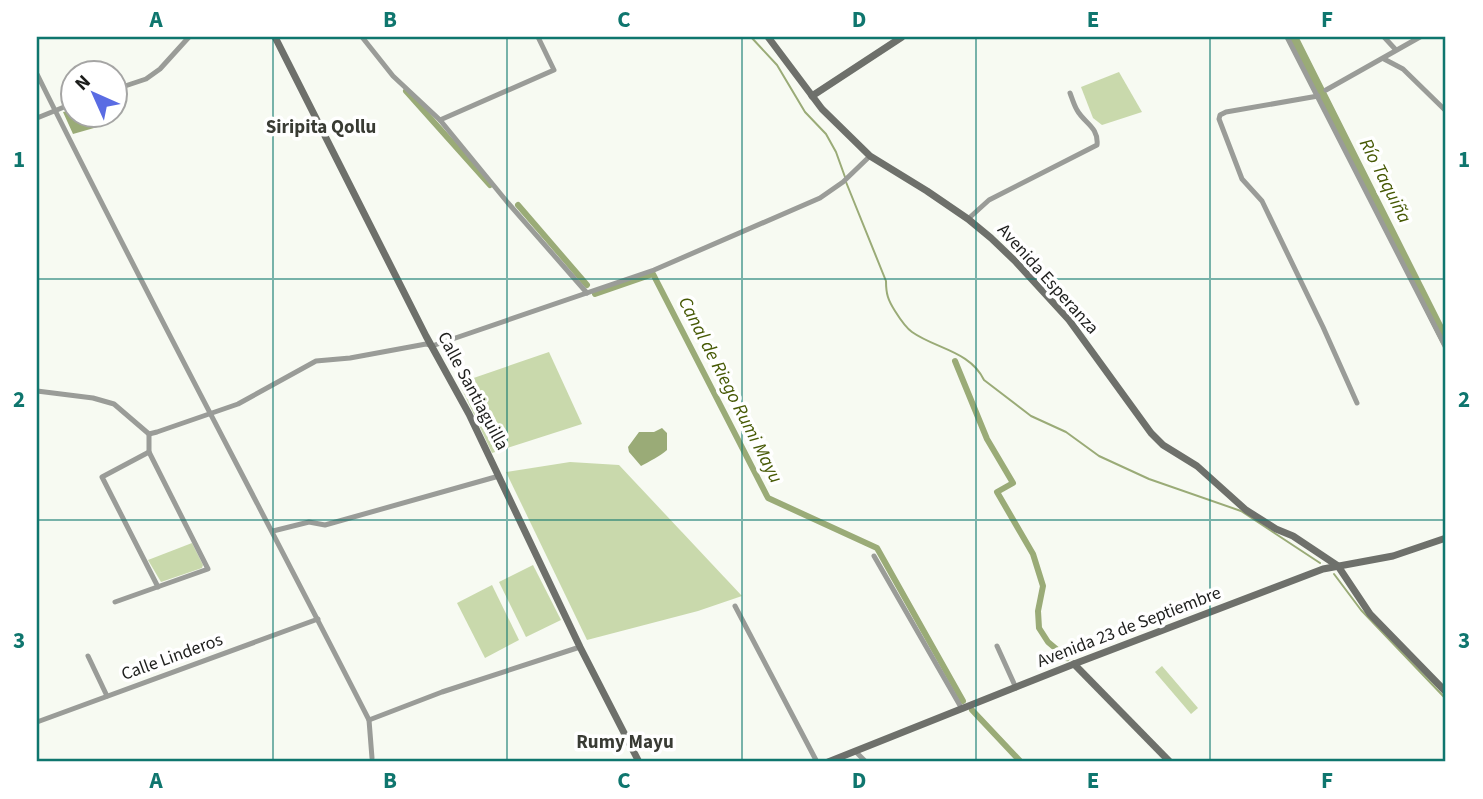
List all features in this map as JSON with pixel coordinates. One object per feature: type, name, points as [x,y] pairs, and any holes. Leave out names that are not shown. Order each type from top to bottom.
[{"type":"main road","name":"Calle Santiaguilla","points":[[275,37],[469,414],[580,647],[639,762]]},
{"type":"main road","name":"Avenida Esperanza","points":[[768,37],[812,96],[870,156],[927,191],[991,238],[1069,320],[1151,433],[1163,445],[1197,466],[1246,510],[1276,529],[1293,536],[1335,566]]},
{"type":"main road","points":[[812,96],[902,37]]},
{"type":"main road","name":"Avenida 23 de Septiembre","points":[[828,762],[1323,569],[1392,556],[1446,538]]},
{"type":"main road","points":[[1335,566],[1370,614],[1446,692]]},
{"type":"main road","points":[[1074,664],[1170,762]]},
{"type":"street","points":[[130,84],[146,79],[160,69],[189,37]]},
{"type":"street","points":[[362,37],[393,76],[440,120],[587,293]]},
{"type":"street","points":[[440,120],[555,70],[538,37]]},
{"type":"street","points":[[1287,37],[1446,348]]},
{"type":"street","points":[[1384,37],[1396,50]]},
{"type":"street","points":[[1326,90],[1420,37]]},
{"type":"street","points":[[1384,58],[1403,69],[1446,111]]},
{"type":"street","points":[[37,74],[165,330],[273,531],[369,720],[373,760],[365,762]]},
{"type":"street","points":[[968,219],[989,200],[1097,145],[1098,139],[1093,126],[1078,113],[1070,93]]},
{"type":"street","points":[[1318,96],[1226,112],[1220,115],[1219,119],[1242,179],[1262,201],[1357,403]]},
{"type":"street","points":[[37,118],[60,108]]},
{"type":"street","points":[[149,433],[238,404],[316,361],[432,345],[654,270],[820,198],[870,156]]},
{"type":"street","points":[[37,391],[93,398],[114,404],[149,433]]},
{"type":"street","points":[[115,602],[208,569],[149,452],[149,433]]},
{"type":"street","points":[[149,452],[102,477],[158,587]]},
{"type":"street","points":[[273,531],[309,522],[325,525],[499,476]]},
{"type":"street","points":[[874,556],[962,709]]},
{"type":"street","points":[[735,606],[817,762]]},
{"type":"street","name":"Calle Linderos","points":[[37,722],[318,619]]},
{"type":"street","points":[[997,646],[1016,688]]},
{"type":"street","points":[[369,720],[442,692],[580,647]]},
{"type":"street","points":[[88,656],[107,696]]},
{"type":"street","points":[[856,752],[866,762]]},
{"type":"shaded area","points":[[1119,72],[1142,112],[1102,125],[1093,118],[1081,87]]},
{"type":"shaded area","points":[[71,130],[87,130],[73,134]]},
{"type":"shaded area","points":[[549,352],[582,424],[492,453],[459,383]]},
{"type":"shaded area","points":[[662,428],[667,433],[667,450],[641,466],[628,447],[639,432],[654,432]]},
{"type":"shaded area","points":[[570,462],[619,465],[742,596],[698,611],[587,640],[506,472]]},
{"type":"shaded area","points":[[192,543],[202,568],[161,582],[148,560]]},
{"type":"shaded area","points":[[533,565],[561,620],[526,637],[499,582]]},
{"type":"shaded area","points":[[492,585],[519,640],[485,658],[457,603]]},
{"type":"shaded area","points":[[1162,666],[1198,708],[1191,714],[1155,672]]},
{"type":"waterway","points":[[751,37],[777,65],[805,112],[826,134],[845,177]]},
{"type":"waterway","name":"Río Taquiña","points":[[1293,37],[1446,342]]},
{"type":"waterway","name":"Canal de Riego Rumi Mayu","points":[[406,91],[490,185]]},
{"type":"waterway","points":[[846,182],[886,281],[889,300],[909,330],[961,357],[978,370],[984,380],[1031,416],[1066,432],[1099,456],[1149,479],[1241,511],[1320,563]]},
{"type":"waterway","name":"Canal de Riego Rumi Mayu","points":[[518,205],[587,285]]},
{"type":"waterway","name":"Canal de Riego Rumi Mayu","points":[[595,294],[653,274],[768,498],[877,548],[963,701]]},
{"type":"waterway","points":[[955,361],[987,439],[1013,483],[997,492],[1033,554],[1043,586],[1038,611],[1039,628],[1048,642],[1067,658]]},
{"type":"waterway","points":[[1334,574],[1361,610],[1446,699]]},
{"type":"waterway","name":"Canal de Riego Rumi Mayu","points":[[972,710],[1021,762]]},
{"type":"district","name":"Siripita Qollu","points":[[321,127]]},
{"type":"district","name":"Rumy Mayu","points":[[625,742]]}]
